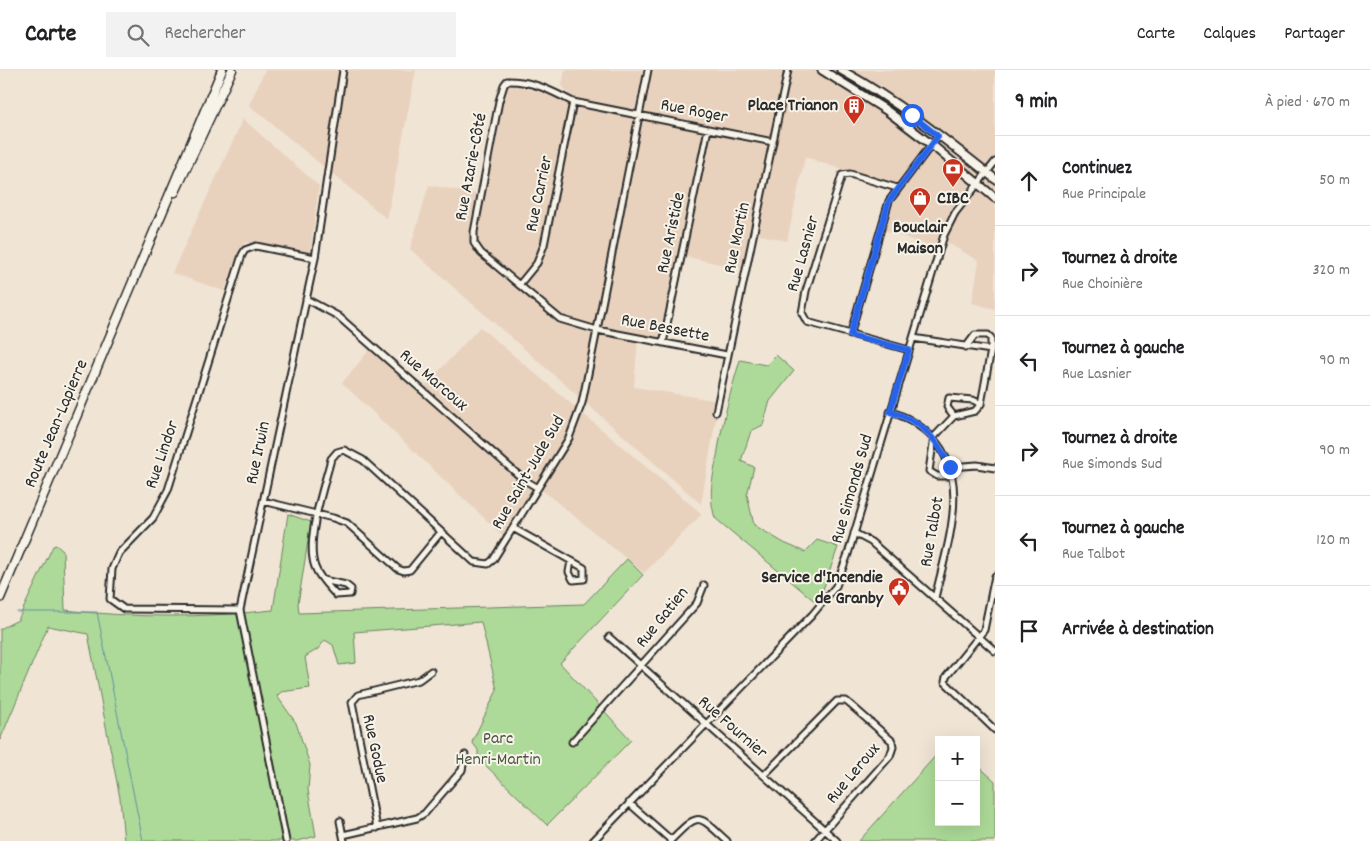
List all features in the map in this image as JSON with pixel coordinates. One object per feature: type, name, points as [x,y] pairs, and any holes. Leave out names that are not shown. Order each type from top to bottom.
[{"type":"highway","name":"Route Jean-Lapierre","points":[[0,598],[222,70]]},
{"type":"highway","name":"Route Jean-Lapierre","points":[[142,261],[232,70]]},
{"type":"main road","points":[[822,70],[881,106],[932,144],[995,198]]},
{"type":"main road","points":[[841,70],[872,87],[995,179]]},
{"type":"street","name":"Rue Irwin","points":[[286,841],[240,610],[315,258],[343,70]]},
{"type":"street","name":"Rue Saint-Jude Sud","points":[[323,580],[346,585],[351,589],[350,594],[336,595],[323,580],[315,567],[312,548],[317,514],[332,459],[337,452],[344,450],[363,460],[474,562],[488,564],[494,560],[575,424],[598,330],[648,70]]},
{"type":"street","name":"Rue Martin","points":[[716,412],[788,70]]},
{"type":"street","name":"Rue Azarie-Côté","points":[[598,330],[560,319],[481,253],[474,243],[476,222],[504,85],[507,81],[546,87],[573,102],[639,115]]},
{"type":"street","name":"Rue Carrier","points":[[519,285],[537,264],[544,245],[573,102]]},
{"type":"street","name":"Rue Roger","points":[[639,115],[773,142]]},
{"type":"street","name":"Rue Aristide","points":[[664,343],[708,129]]},
{"type":"street","points":[[850,335],[889,201],[938,136]]},
{"type":"street","name":"Rue Simonds Sud","points":[[592,841],[828,597],[842,570],[854,533],[944,235],[955,213],[995,162]]},
{"type":"street","name":"Rue Lasnier","points":[[897,188],[850,174],[842,176],[806,291],[802,313],[807,322],[909,350]]},
{"type":"street","name":"Rue Lindor","points":[[240,610],[124,609],[110,599],[112,569],[124,546],[152,518],[168,490],[245,250],[256,246],[315,258]]},
{"type":"street","name":"Rue Marcoux","points":[[306,299],[338,316],[523,479],[538,488]]},
{"type":"street","name":"Rue Bessette","points":[[598,330],[727,355]]},
{"type":"street","points":[[952,476],[937,476],[929,471],[934,437],[954,416],[975,411],[981,404],[991,350],[991,338],[988,335],[975,335],[966,347]]},
{"type":"street","points":[[912,338],[991,350]]},
{"type":"street","points":[[954,416],[948,407],[949,398],[973,400],[981,404]]},
{"type":"street","name":"Rue Talbot","points":[[890,412],[903,416],[934,437],[950,467],[953,510],[935,598]]},
{"type":"street","points":[[950,467],[978,465],[995,468]]},
{"type":"street","points":[[263,501],[347,523],[398,569],[404,571],[410,570],[441,532]]},
{"type":"street","points":[[513,528],[571,561]]},
{"type":"street","points":[[854,533],[871,542],[995,651]]},
{"type":"street","points":[[995,576],[984,630],[980,638],[946,678],[945,682],[995,730]]},
{"type":"street","name":"Rue Gatien","points":[[572,742],[697,603],[704,585]]},
{"type":"street","name":"Rue Fournier","points":[[609,637],[836,841]]},
{"type":"street","name":"Rue Godue","points":[[377,828],[352,702],[358,694],[419,680],[431,671]]},
{"type":"street","name":"Rue Leroux","points":[[764,775],[837,701],[846,701],[888,737],[893,747],[890,756],[814,841]]},
{"type":"street","points":[[340,821],[344,838],[418,818],[425,813],[462,770],[465,755]]},
{"type":"street","points":[[629,803],[671,841],[693,819],[698,818],[703,820],[727,841]]},
{"type":"shaded area","points":[[265,70],[416,70],[387,219],[249,105]]},
{"type":"shaded area","points":[[565,70],[995,70],[995,309],[972,303],[979,261],[944,241],[940,250],[881,229],[889,201],[897,188],[805,157],[787,241],[751,233],[743,269],[678,255],[661,341],[638,338],[634,387],[719,401],[701,504],[410,249],[429,185],[483,195],[505,91],[510,84],[573,101],[562,85]]},
{"type":"shaded area","points":[[243,119],[319,186],[310,254],[245,242],[224,291],[172,273]]},
{"type":"shaded area","points":[[480,327],[702,514],[644,573],[537,486],[503,536],[342,383],[371,348],[420,391]]},
{"type":"green space","points":[[776,355],[794,371],[770,401],[763,425],[751,431],[741,461],[754,467],[747,495],[754,525],[784,543],[805,552],[817,540],[838,547],[818,604],[715,518],[713,508],[711,491],[720,438],[740,360],[766,365]]},
{"type":"green space","name":"Parc Henri-Martin","points":[[288,514],[311,522],[298,604],[299,613],[584,604],[627,559],[643,575],[560,663],[631,740],[547,825],[478,758],[478,750],[472,742],[497,690],[481,622],[354,632],[356,663],[339,665],[333,645],[325,640],[318,649],[305,657],[310,688],[281,692],[277,696],[296,723],[310,765],[308,790],[316,836],[298,841],[124,841],[120,798],[88,634],[48,626],[0,740],[0,629],[18,620],[53,546],[56,545],[63,551],[65,610],[143,616],[195,616],[273,610]]},
{"type":"green space","points":[[935,756],[935,826],[980,826],[980,768],[995,781],[995,841],[859,841]]},
{"type":"waterway","points":[[17,612],[97,612],[143,841]]},
{"type":"place","name":"Place Trianon","points":[[854,125]]},
{"type":"place","name":"CIBC","points":[[953,188]]},
{"type":"place","name":"Bouclair Maison","points":[[920,217]]},
{"type":"place","name":"Service d'Incendie de Granby","points":[[899,607]]},
{"type":"route","points":[[912,115],[938,136],[889,201],[850,335],[909,350],[890,412],[915,422],[934,437],[950,467]]}]
